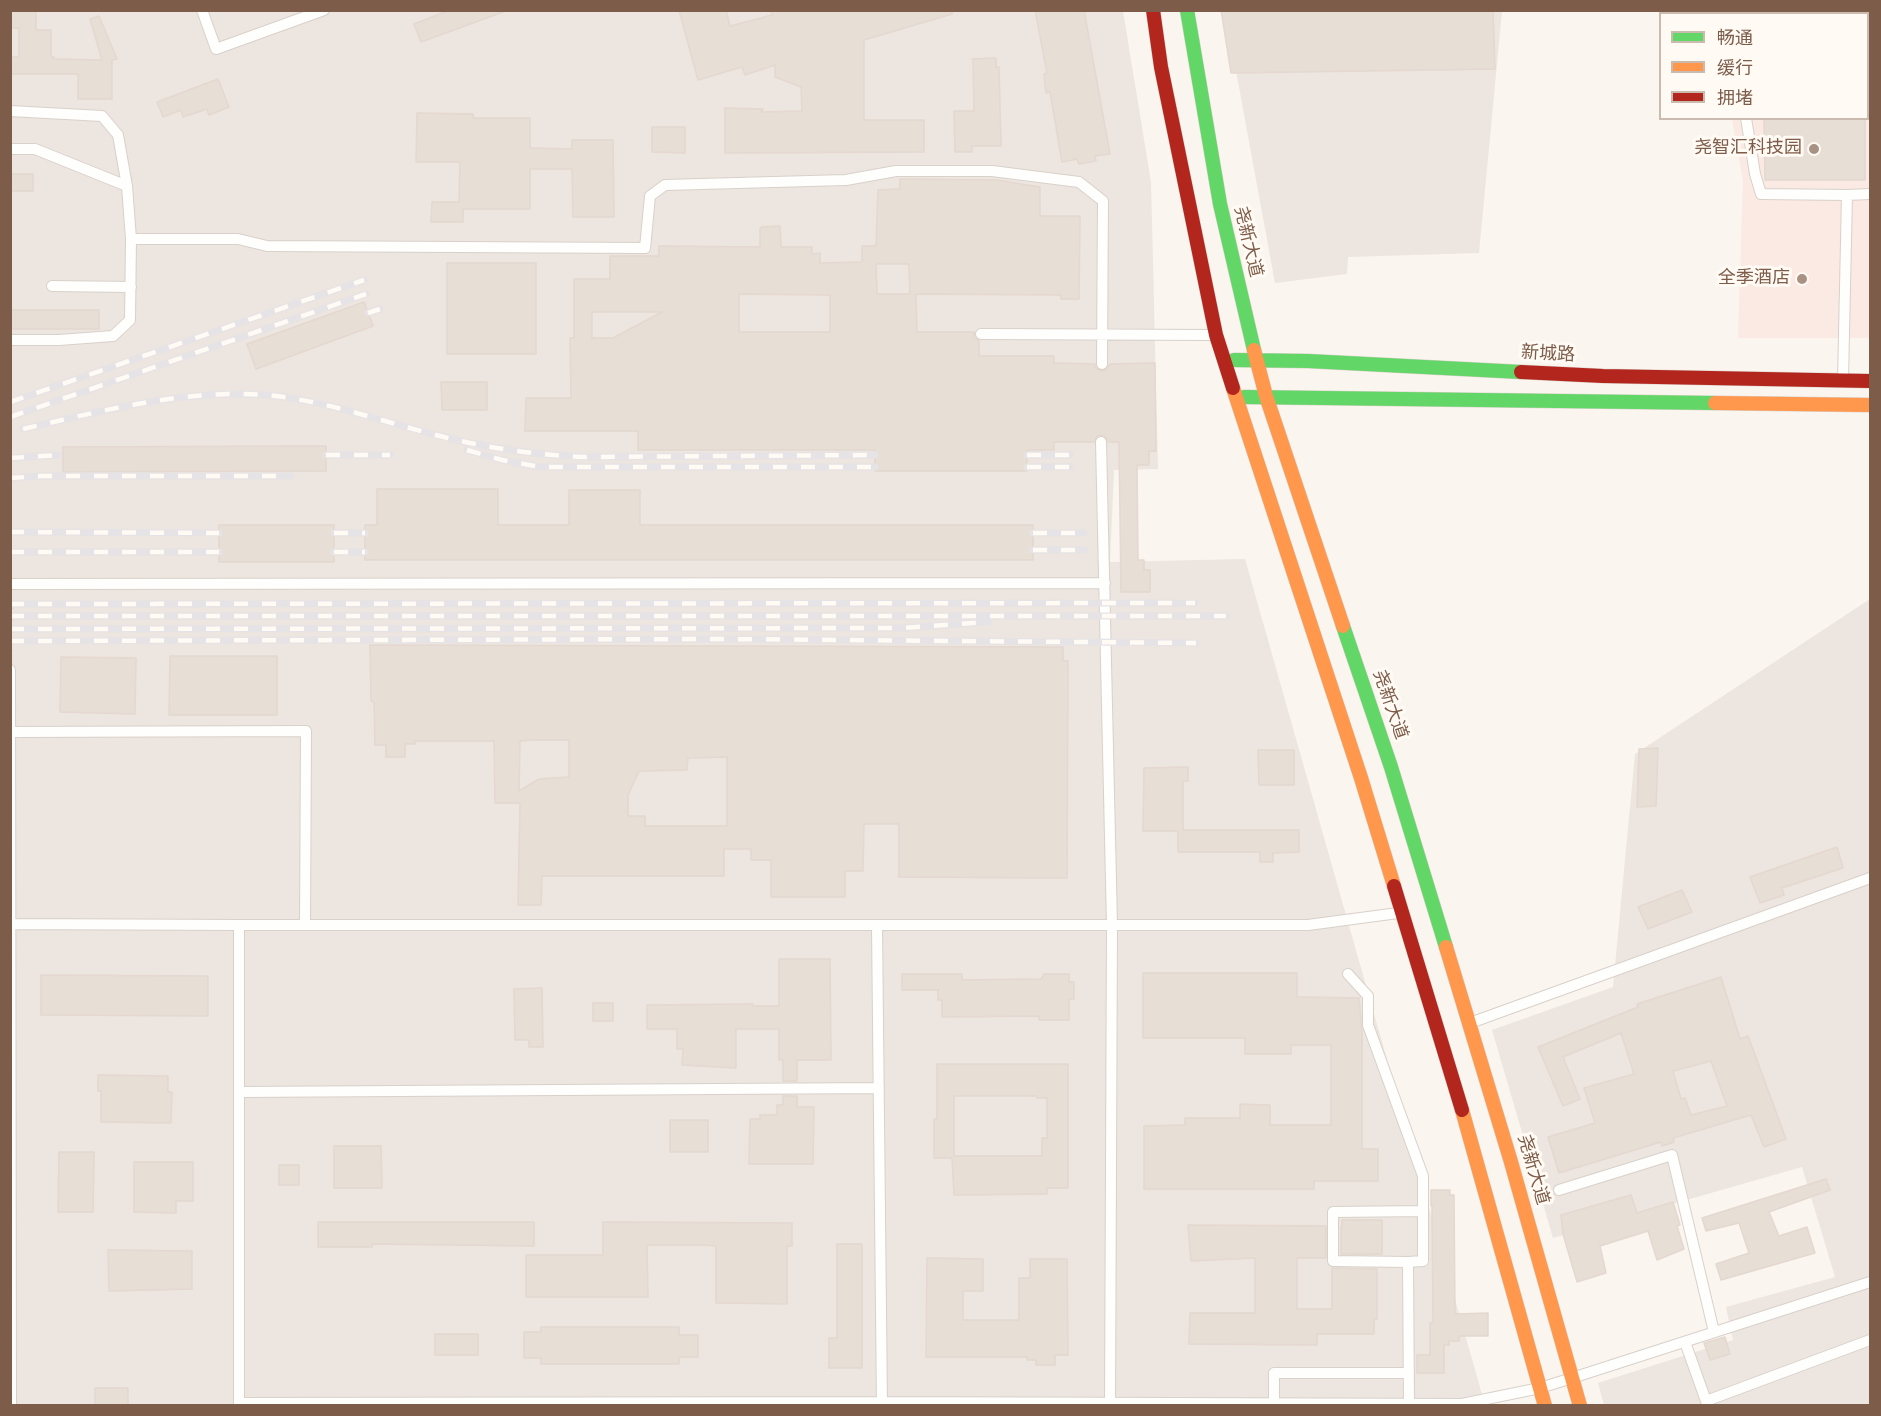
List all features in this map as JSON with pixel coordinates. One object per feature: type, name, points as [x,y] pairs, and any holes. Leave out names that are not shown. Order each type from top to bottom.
[{"type":"main road","points":[[1153,10],[1161,67],[1216,336],[1361,777],[1481,1174],[1545,1406]]},
{"type":"main road","name":"尧新大道","points":[[1187,10],[1222,214],[1266,396],[1391,767],[1511,1162],[1580,1406]]},
{"type":"main road","name":"新城路","points":[[1224,359],[1603,376],[1870,381]]},
{"type":"main road","points":[[1236,397],[1870,405]]},
{"type":"lane","points":[[202,10],[216,49],[324,10]]},
{"type":"lane","points":[[10,111],[102,116],[118,135],[127,186],[131,239],[130,320],[113,336],[59,340],[10,340]]},
{"type":"lane","points":[[1746,120],[1755,174],[1761,194],[1870,194]]},
{"type":"lane","points":[[10,149],[35,149],[127,186]]},
{"type":"lane","points":[[131,239],[238,239],[267,246],[645,248],[650,196],[665,185],[846,180],[896,171],[992,171],[1079,182],[1102,201],[1102,364]]},
{"type":"lane","points":[[1843,381],[1847,195]]},
{"type":"lane","points":[[52,286],[131,287]]},
{"type":"lane","points":[[981,334],[1216,336]]},
{"type":"lane","points":[[1101,442],[1112,925],[1110,1404]]},
{"type":"lane","points":[[12,584],[1105,583]]},
{"type":"lane","points":[[11,670],[11,1406]]},
{"type":"lane","points":[[11,732],[306,731],[305,925]]},
{"type":"lane","points":[[1469,1023],[1869,882]]},
{"type":"lane","points":[[11,924],[1308,925],[1402,912]]},
{"type":"lane","points":[[239,925],[239,1405],[1462,1404],[1540,1388],[1870,1282]]},
{"type":"lane","points":[[877,926],[882,1404]]},
{"type":"lane","points":[[1348,974],[1368,996],[1368,1025],[1423,1176],[1423,1211],[1423,1261],[1333,1261],[1333,1212],[1423,1211]]},
{"type":"lane","points":[[239,1092],[879,1088]]},
{"type":"lane","points":[[1559,1190],[1672,1155],[1714,1332]]},
{"type":"lane","points":[[1408,1262],[1409,1405]]},
{"type":"lane","points":[[1685,1342],[1706,1401],[1870,1340]]},
{"type":"lane","points":[[1274,1404],[1274,1373],[1409,1374]]},
{"type":"path","points":[[11,670],[12,584]]},
{"type":"shaded area","points":[[10,11],[1123,11],[1151,182],[1158,469],[1114,470],[1110,562],[1245,559],[1485,1405],[11,1405]]},
{"type":"shaded area","points":[[1225,11],[1502,11],[1479,253],[1348,257],[1347,274],[1275,283]]},
{"type":"shaded area","name":"尧智汇科技园","points":[[1870,11],[1870,338],[1738,338],[1743,181],[1732,120],[1869,120],[1869,12],[1720,12]]},
{"type":"shaded area","points":[[1870,599],[1870,1405],[1604,1405],[1598,1383],[1733,1340],[1726,1307],[1835,1277],[1802,1167],[1553,1238],[1492,1030],[1613,987],[1635,754]]},
{"type":"building","points":[[10,10],[36,10],[36,30],[51,30],[51,57],[54,59],[102,60],[90,19],[99,16],[117,59],[112,60],[112,99],[78,99],[78,74],[10,74],[10,57],[19,57],[19,28],[10,28]]},
{"type":"building","points":[[450,10],[502,10],[503,12],[421,42],[414,24]]},
{"type":"building","points":[[679,10],[726,10],[730,26],[772,15],[771,10],[952,10],[952,14],[864,40],[864,120],[924,120],[924,152],[725,153],[725,108],[763,109],[761,112],[802,111],[801,87],[775,77],[775,65],[745,75],[742,67],[698,80]]},
{"type":"building","points":[[1035,10],[1084,10],[1110,154],[1095,156],[1096,161],[1079,164],[1077,159],[1062,162],[1050,92],[1046,93],[1044,74],[1047,73]]},
{"type":"building","points":[[1221,10],[1493,10],[1495,69],[1231,73]]},
{"type":"building","points":[[996,58],[996,67],[999,67],[1001,146],[972,146],[972,152],[955,152],[954,111],[974,111],[973,59]]},
{"type":"building","points":[[218,79],[229,107],[209,115],[207,109],[183,117],[181,110],[163,117],[157,102]]},
{"type":"building","points":[[417,113],[473,114],[473,118],[530,118],[530,148],[572,149],[572,140],[613,140],[614,217],[573,217],[572,169],[530,169],[530,209],[463,209],[463,222],[431,222],[432,202],[459,202],[460,162],[416,162]]},
{"type":"building","name":"尧智汇科技园","points":[[1764,120],[1865,120],[1865,180],[1765,180]]},
{"type":"building","points":[[652,127],[685,127],[685,153],[652,152]]},
{"type":"building","points":[[10,174],[33,174],[33,191],[10,191]]},
{"type":"building","points":[[900,179],[997,180],[1040,187],[1040,216],[1080,216],[1079,299],[1061,299],[1061,295],[916,294],[917,332],[974,332],[974,337],[979,341],[979,356],[1054,356],[1054,363],[1095,364],[1096,368],[1101,371],[1106,370],[1110,364],[1155,363],[1156,451],[1149,451],[1149,465],[1137,465],[1138,560],[1144,560],[1144,570],[1150,570],[1150,592],[1121,592],[1119,442],[1109,442],[1104,435],[1097,436],[1094,442],[1054,442],[1054,450],[1027,450],[1027,471],[875,471],[875,450],[638,450],[638,431],[525,431],[526,398],[571,398],[570,338],[574,338],[574,279],[610,279],[610,256],[659,256],[659,246],[760,247],[760,228],[762,227],[780,226],[781,247],[812,247],[812,254],[820,253],[820,263],[862,262],[862,246],[876,246],[878,190],[900,189]],"holes":[[[876,264],[909,264],[910,294],[877,294]],[[739,294],[830,295],[830,332],[739,332]],[[592,312],[662,312],[613,338],[592,338]]]},
{"type":"building","points":[[447,263],[536,263],[536,354],[447,354]]},
{"type":"building","points":[[364,302],[373,326],[256,369],[247,344]]},
{"type":"building","points":[[10,310],[99,310],[99,329],[10,329]]},
{"type":"building","points":[[441,382],[487,382],[487,410],[442,410]]},
{"type":"building","points":[[326,446],[326,471],[63,472],[63,447]]},
{"type":"building","points":[[377,489],[498,489],[498,525],[569,525],[569,490],[640,490],[640,525],[1033,525],[1033,560],[365,560],[365,525],[377,525]]},
{"type":"building","points":[[219,525],[334,525],[334,562],[219,562]]},
{"type":"building","points":[[370,645],[1063,647],[1063,661],[1068,661],[1067,878],[899,877],[899,824],[864,824],[863,871],[845,871],[845,897],[771,897],[771,860],[751,860],[751,849],[724,849],[724,876],[542,876],[541,905],[518,905],[520,803],[495,803],[494,741],[415,741],[415,744],[405,744],[405,757],[386,757],[386,745],[375,745],[374,702],[371,701]],"holes":[[[569,740],[569,777],[539,779],[519,791],[520,741]],[[727,757],[727,826],[645,826],[645,816],[628,816],[628,795],[639,771],[687,770],[688,758]]]},
{"type":"building","points":[[170,656],[277,656],[277,715],[169,715]]},
{"type":"building","points":[[61,657],[136,658],[135,714],[60,712]]},
{"type":"building","points":[[1658,748],[1656,806],[1637,807],[1639,749]]},
{"type":"building","points":[[1258,750],[1294,750],[1294,785],[1259,785]]},
{"type":"building","points":[[1188,767],[1188,781],[1183,781],[1183,830],[1299,830],[1299,852],[1273,853],[1273,862],[1260,862],[1260,852],[1178,852],[1178,831],[1143,831],[1144,768]]},
{"type":"building","points":[[1837,847],[1843,868],[1782,888],[1784,895],[1760,903],[1750,877]]},
{"type":"building","points":[[1682,890],[1692,912],[1648,929],[1638,907]]},
{"type":"building","points":[[779,959],[830,959],[831,1060],[797,1060],[797,1081],[783,1081],[783,1060],[779,1060],[779,1029],[736,1029],[736,1068],[682,1065],[683,1049],[677,1049],[677,1029],[647,1029],[647,1005],[753,1004],[753,1006],[779,1006]]},
{"type":"building","points":[[1143,973],[1297,973],[1297,997],[1359,998],[1362,1030],[1362,1149],[1378,1149],[1378,1181],[1314,1181],[1314,1189],[1144,1189],[1144,1126],[1185,1125],[1185,1118],[1240,1118],[1240,1104],[1270,1105],[1270,1125],[1331,1125],[1331,1045],[1291,1045],[1291,1054],[1245,1054],[1245,1038],[1143,1038]]},
{"type":"building","points":[[902,974],[962,974],[962,980],[1041,979],[1044,974],[1069,974],[1069,982],[1074,982],[1074,999],[1069,999],[1069,1020],[1039,1020],[1039,1016],[942,1017],[942,1000],[938,1000],[938,990],[902,990]]},
{"type":"building","points":[[41,975],[208,976],[208,1016],[41,1015]]},
{"type":"building","points":[[1721,977],[1740,1039],[1748,1036],[1786,1139],[1764,1147],[1751,1115],[1673,1138],[1674,1142],[1662,1146],[1661,1142],[1559,1173],[1548,1137],[1595,1123],[1584,1088],[1634,1074],[1621,1033],[1563,1057],[1580,1099],[1563,1106],[1538,1047],[1638,1007],[1637,1004]],"holes":[[[1711,1061],[1727,1106],[1691,1115],[1685,1098],[1681,1099],[1673,1071]]]},
{"type":"building","points":[[542,988],[543,1047],[529,1047],[529,1040],[515,1040],[514,989]]},
{"type":"building","points":[[593,1003],[613,1003],[613,1021],[593,1021]]},
{"type":"building","points":[[937,1064],[1068,1064],[1068,1188],[1047,1188],[1047,1194],[954,1195],[952,1158],[934,1158],[934,1119],[937,1119]],"holes":[[[954,1096],[1037,1096],[1037,1098],[1047,1098],[1047,1138],[1042,1138],[1042,1156],[954,1156]]]},
{"type":"building","points":[[98,1075],[168,1076],[168,1092],[172,1092],[171,1123],[101,1122],[101,1091],[98,1091]]},
{"type":"building","points":[[783,1096],[797,1096],[797,1107],[814,1107],[813,1164],[749,1164],[750,1119],[760,1119],[760,1115],[777,1115],[777,1105],[783,1105]]},
{"type":"building","points":[[670,1120],[708,1120],[708,1152],[670,1152]]},
{"type":"building","points":[[334,1146],[381,1146],[382,1188],[334,1188]]},
{"type":"building","points":[[59,1152],[94,1152],[93,1212],[58,1212]]},
{"type":"building","points":[[134,1162],[193,1162],[193,1201],[176,1201],[176,1213],[134,1212]]},
{"type":"building","points":[[279,1165],[299,1165],[299,1185],[279,1185]]},
{"type":"building","points":[[1826,1179],[1830,1190],[1769,1212],[1779,1236],[1807,1227],[1815,1253],[1721,1280],[1716,1264],[1749,1253],[1739,1223],[1706,1231],[1702,1218]]},
{"type":"building","points":[[1431,1190],[1450,1190],[1450,1195],[1454,1195],[1455,1314],[1488,1313],[1488,1336],[1459,1336],[1459,1341],[1449,1341],[1449,1345],[1444,1345],[1444,1373],[1417,1373],[1417,1355],[1430,1355],[1430,1323],[1433,1323]]},
{"type":"building","points":[[1631,1195],[1637,1213],[1673,1202],[1684,1249],[1657,1260],[1648,1231],[1600,1246],[1606,1273],[1577,1282],[1563,1234],[1561,1215]]},
{"type":"building","points":[[1342,1220],[1382,1220],[1382,1254],[1341,1254]]},
{"type":"building","points":[[318,1222],[534,1222],[534,1246],[372,1244],[372,1247],[318,1247]]},
{"type":"building","points":[[603,1222],[792,1223],[792,1246],[787,1246],[787,1304],[716,1303],[716,1246],[705,1245],[647,1245],[648,1297],[526,1297],[526,1255],[603,1255]]},
{"type":"building","points":[[1188,1225],[1326,1226],[1326,1258],[1297,1258],[1297,1309],[1332,1309],[1332,1268],[1377,1269],[1377,1319],[1374,1319],[1374,1334],[1317,1334],[1317,1345],[1189,1344],[1190,1313],[1255,1313],[1255,1258],[1191,1261]]},
{"type":"building","points":[[837,1244],[862,1244],[862,1368],[829,1368],[829,1338],[837,1338]]},
{"type":"building","points":[[108,1250],[192,1251],[192,1289],[109,1291]]},
{"type":"building","points":[[927,1258],[983,1259],[983,1291],[963,1291],[963,1320],[1019,1320],[1019,1278],[1030,1278],[1030,1259],[1067,1259],[1068,1355],[1055,1355],[1055,1365],[1036,1365],[1036,1360],[1027,1360],[1027,1357],[926,1357]]},
{"type":"building","points":[[541,1327],[679,1327],[679,1335],[698,1335],[698,1357],[679,1357],[679,1364],[541,1364],[541,1358],[524,1358],[524,1332],[541,1332]]},
{"type":"building","points":[[435,1334],[478,1334],[478,1355],[435,1355]]},
{"type":"building","points":[[1725,1337],[1730,1354],[1710,1360],[1704,1343]]},
{"type":"building","points":[[95,1388],[128,1388],[128,1406],[95,1406]]},
{"type":"railway","points":[[10,402],[364,280]]},
{"type":"railway","points":[[10,417],[366,294]]},
{"type":"railway","points":[[368,313],[380,309]]},
{"type":"railway","points":[[23,429],[173,398],[235,394],[291,398],[340,408],[461,441],[552,455],[583,457],[875,455]]},
{"type":"railway","points":[[467,450],[502,460],[540,467],[875,467]]},
{"type":"railway","points":[[10,458],[58,455]]},
{"type":"railway","points":[[326,455],[390,455]]},
{"type":"railway","points":[[1027,455],[1070,455]]},
{"type":"railway","points":[[1027,467],[1070,467]]},
{"type":"railway","points":[[10,478],[290,476]]},
{"type":"railway","points":[[10,532],[219,533]]},
{"type":"railway","points":[[334,533],[365,533]]},
{"type":"railway","points":[[1033,533],[1084,533]]},
{"type":"railway","points":[[1033,550],[1085,550]]},
{"type":"railway","points":[[10,552],[219,552]]},
{"type":"railway","points":[[334,552],[365,552]]},
{"type":"railway","points":[[10,604],[1195,603]]},
{"type":"railway","points":[[10,616],[1226,616]]},
{"type":"railway","points":[[10,629],[902,628],[988,622]]},
{"type":"railway","points":[[10,641],[723,639],[1196,643]]},
{"type":"traffic: fast","points":[[1187,10],[1220,204],[1254,350]]},
{"type":"traffic: fast","points":[[1234,360],[1308,361],[1521,372]]},
{"type":"traffic: fast","points":[[1244,397],[1715,403]]},
{"type":"traffic: fast","points":[[1343,626],[1391,767],[1446,947]]},
{"type":"traffic: slow","points":[[1254,350],[1266,396],[1343,626]]},
{"type":"traffic: slow","points":[[1233,388],[1361,778],[1394,886]]},
{"type":"traffic: slow","points":[[1715,403],[1870,405]]},
{"type":"traffic: slow","points":[[1446,947],[1511,1162],[1580,1406]]},
{"type":"traffic: slow","points":[[1462,1110],[1545,1406]]},
{"type":"traffic: jam","points":[[1153,10],[1161,67],[1216,335],[1233,388]]},
{"type":"traffic: jam","points":[[1521,372],[1603,376],[1870,381]]},
{"type":"traffic: jam","points":[[1394,886],[1462,1110]]},
{"type":"place","name":"尧智汇科技园","points":[[1814,149]]},
{"type":"place","name":"全季酒店","points":[[1802,279]]}]
